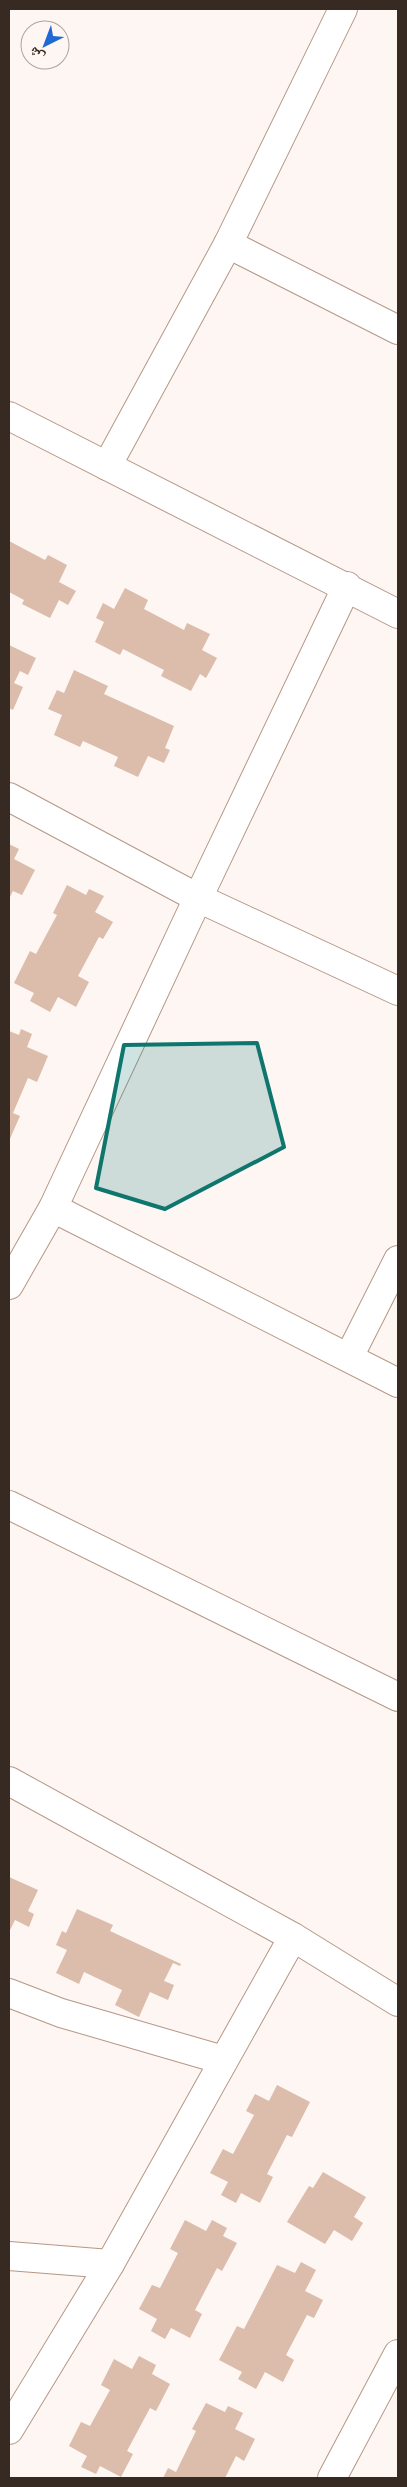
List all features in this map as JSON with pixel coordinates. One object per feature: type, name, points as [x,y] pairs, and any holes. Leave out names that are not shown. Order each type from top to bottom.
[{"type":"street","points":[[107,466],[228,244],[342,9]]},
{"type":"street","points":[[228,244],[398,330]]},
{"type":"street","points":[[9,416],[347,586],[398,614]]},
{"type":"street","points":[[9,1285],[53,1208],[347,586]]},
{"type":"street","points":[[9,797],[198,898],[398,992]]},
{"type":"street","points":[[53,1208],[398,1383]]},
{"type":"street","points":[[349,1357],[398,1260]]},
{"type":"street","points":[[9,1505],[398,1697]]},
{"type":"street","points":[[9,1781],[293,1937],[398,2002]]},
{"type":"street","points":[[9,2430],[110,2264],[293,1937]]},
{"type":"street","points":[[9,1993],[60,2013],[223,2060]]},
{"type":"street","points":[[9,2256],[110,2264]]},
{"type":"street","points":[[332,2478],[398,2354]]},
{"type":"highlighted area","points":[[257,1043],[284,1147],[165,1209],[96,1188],[124,1045]]},
{"type":"building","points":[[9,541],[45,560],[48,555],[67,565],[59,582],[76,591],[68,605],[59,600],[50,618],[22,604],[24,600],[9,592]]},
{"type":"building","points":[[125,588],[148,600],[144,609],[184,630],[187,623],[210,634],[202,650],[217,658],[206,678],[200,674],[191,691],[161,676],[164,670],[123,649],[120,655],[95,642],[104,622],[96,618],[103,603],[114,609]]},
{"type":"building","points":[[9,645],[36,658],[28,675],[20,671],[14,683],[23,687],[13,710],[9,708]]},
{"type":"building","points":[[74,670],[108,686],[104,694],[174,726],[165,748],[170,750],[164,763],[148,756],[138,777],[114,766],[118,757],[83,741],[80,747],[54,735],[62,715],[48,709],[57,690],[64,693]]},
{"type":"building","points":[[9,844],[19,849],[14,859],[35,870],[22,895],[13,891],[9,899]]},
{"type":"building","points":[[67,885],[86,895],[89,889],[104,896],[95,912],[113,922],[103,939],[99,937],[78,976],[89,982],[76,1007],[58,997],[50,1012],[30,1001],[34,993],[14,983],[30,951],[36,954],[57,915],[53,913]]},
{"type":"building","points":[[21,1029],[32,1034],[27,1047],[48,1056],[37,1082],[28,1078],[13,1113],[20,1116],[9,1141],[9,1031],[19,1035]]},
{"type":"building","points":[[9,1877],[38,1890],[28,1911],[34,1914],[29,1927],[15,1920],[9,1932]]},
{"type":"building","points":[[77,1909],[113,1925],[110,1931],[181,1964],[180,1966],[173,1963],[164,1981],[174,1985],[168,2000],[150,1992],[139,2017],[115,2005],[122,1990],[84,1972],[79,1984],[56,1973],[67,1950],[56,1945],[62,1931],[66,1933]]},
{"type":"building","points":[[277,2085],[310,2102],[292,2137],[287,2135],[267,2174],[273,2177],[260,2203],[241,2193],[236,2203],[221,2195],[228,2182],[210,2173],[223,2149],[233,2154],[254,2115],[246,2111],[255,2094],[269,2101]]},
{"type":"building","points":[[323,2172],[366,2197],[354,2217],[363,2223],[352,2241],[334,2230],[325,2244],[287,2222],[309,2186],[313,2188]]},
{"type":"building","points":[[185,2220],[206,2231],[212,2220],[227,2228],[223,2236],[237,2243],[222,2271],[217,2268],[195,2310],[202,2314],[190,2338],[171,2328],[165,2339],[151,2331],[157,2319],[139,2309],[152,2285],[160,2288],[178,2253],[170,2249]]},
{"type":"building","points":[[301,2262],[316,2270],[305,2291],[323,2300],[314,2318],[307,2315],[286,2355],[294,2360],[283,2382],[265,2372],[256,2389],[238,2379],[242,2372],[219,2360],[237,2326],[244,2329],[277,2265],[295,2273]]},
{"type":"building","points":[[139,2356],[156,2365],[152,2374],[170,2384],[156,2411],[150,2408],[127,2451],[133,2454],[121,2477],[100,2466],[96,2474],[81,2467],[87,2456],[69,2446],[81,2422],[90,2426],[110,2390],[101,2385],[114,2359],[132,2369]]},
{"type":"building","points":[[206,2403],[225,2412],[228,2406],[243,2413],[235,2429],[255,2439],[244,2461],[236,2456],[225,2478],[163,2478],[168,2468],[176,2472],[196,2431],[192,2429]]}]
